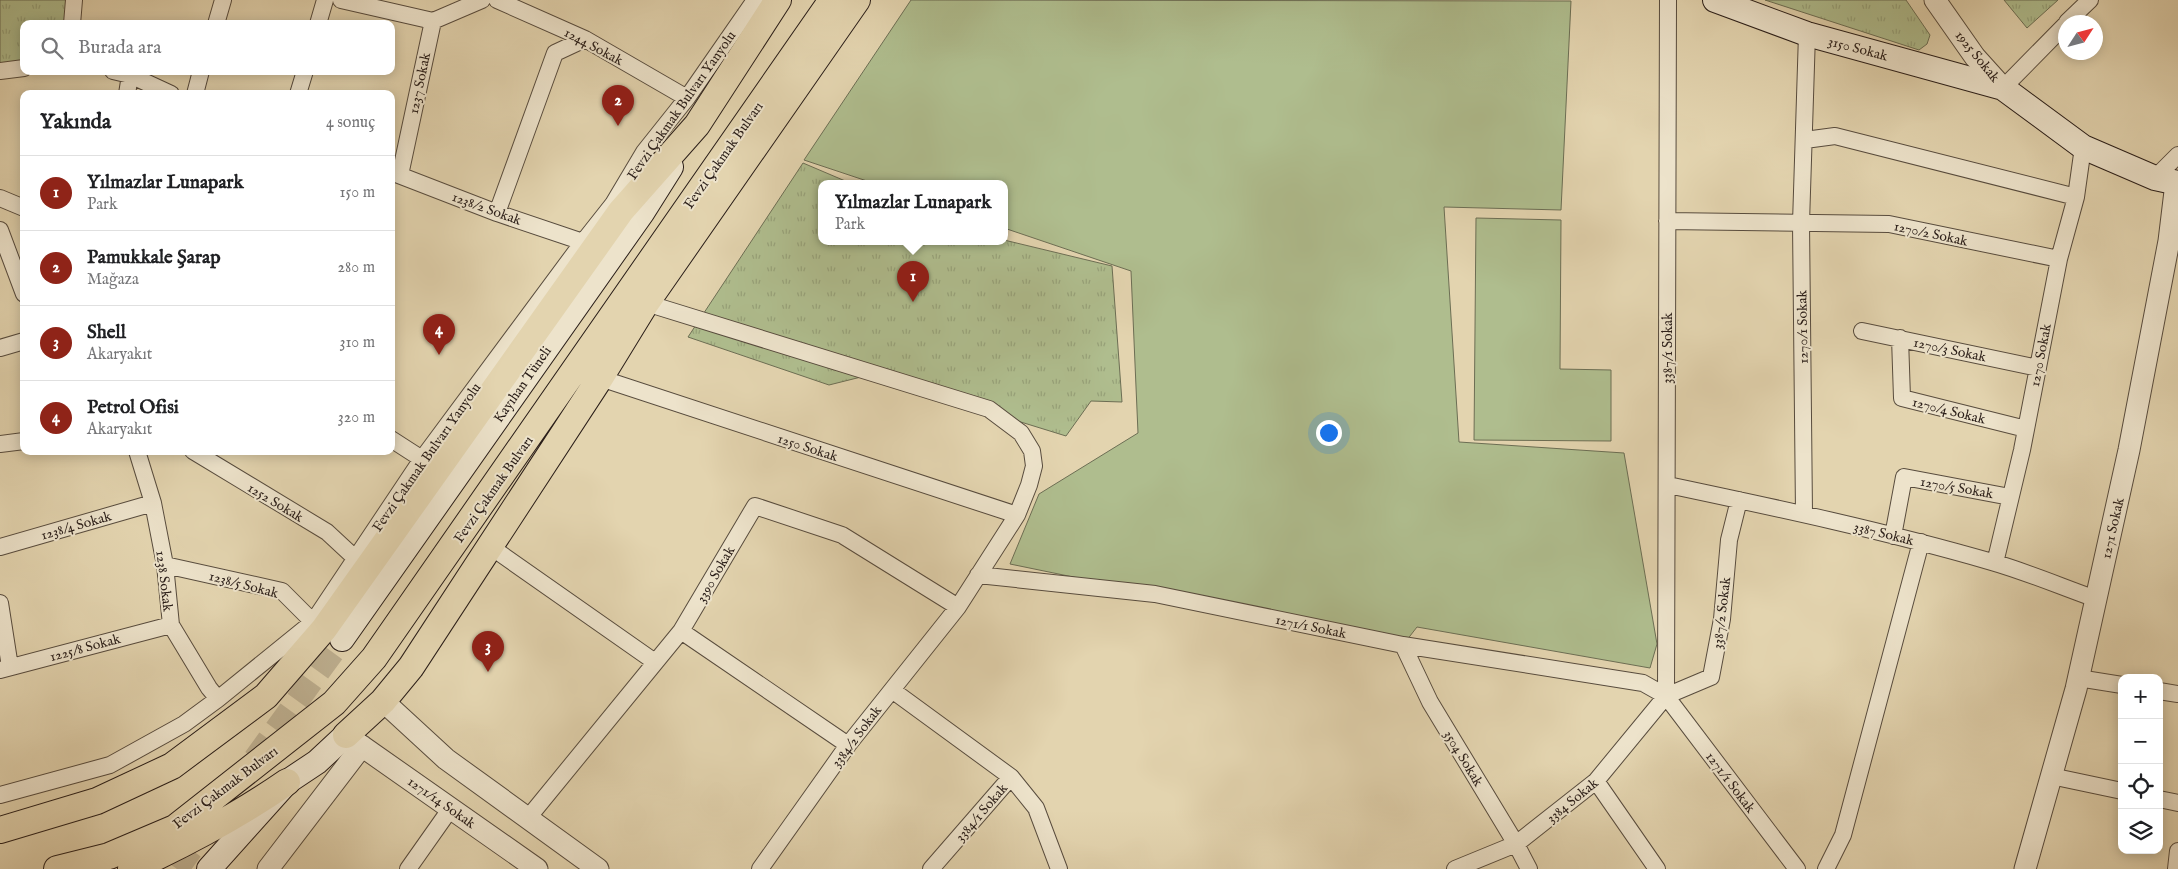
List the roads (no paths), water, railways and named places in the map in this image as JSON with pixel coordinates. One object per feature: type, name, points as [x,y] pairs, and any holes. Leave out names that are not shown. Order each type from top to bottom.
[{"type":"main road","points":[[0,830],[97,801],[172,766],[266,696],[324,629],[621,211],[697,126],[778,0]]},
{"type":"main road","name":"Fevzi Çakmak Bulvarı","points":[[57,869],[109,856],[175,828],[340,697],[374,658],[468,525],[832,0]]},
{"type":"main road","points":[[131,869],[172,850],[256,804],[317,762],[354,740],[411,667],[600,378],[646,303],[857,0]]},
{"type":"main road","name":"3150 Sokak","points":[[1715,0],[1807,34],[2003,88]]},
{"type":"main road","points":[[2003,88],[2083,147],[2170,181]]},
{"type":"main road","name":"Kayıhan Tüneli","points":[[342,639],[642,212],[697,126]]},
{"type":"main road","points":[[209,869],[287,782]]},
{"type":"street","points":[[72,20],[74,0]]},
{"type":"street","points":[[217,20],[223,0]]},
{"type":"street","points":[[319,20],[325,0]]},
{"type":"street","points":[[341,0],[433,21],[482,0]]},
{"type":"street","name":"1244 Sokak","points":[[497,0],[585,39],[687,98]]},
{"type":"street","name":"Fevzi Çakmak Bulvarı Yanyolu","points":[[0,795],[110,765],[184,724],[313,622],[422,459],[613,204],[644,152],[687,98],[755,0]]},
{"type":"street","name":"3387/1 Sokak","points":[[1666,696],[1668,0]]},
{"type":"street","name":"1925 Sokak","points":[[1935,0],[1975,57],[2003,88]]},
{"type":"street","points":[[2074,15],[2090,0]]},
{"type":"street","name":"1237 Sokak","points":[[396,174],[433,21]]},
{"type":"street","points":[[2003,88],[2058,31]]},
{"type":"street","name":"1270/1 Sokak","points":[[1804,513],[1801,223],[1807,34]]},
{"type":"street","points":[[497,213],[555,53],[585,39]]},
{"type":"street","points":[[0,71],[20,68]]},
{"type":"street","points":[[128,90],[130,75],[162,90]]},
{"type":"street","points":[[196,90],[200,75]]},
{"type":"street","points":[[299,90],[304,75]]},
{"type":"street","points":[[1805,140],[1835,136],[2076,197]]},
{"type":"street","name":"1270 Sokak","points":[[1994,563],[2026,429],[2059,259],[2076,197],[2083,147]]},
{"type":"street","points":[[2170,181],[2178,155]]},
{"type":"street","name":"1238/2 Sokak","points":[[396,174],[497,213],[583,242]]},
{"type":"street","name":"1271 Sokak","points":[[2025,869],[2078,678],[2133,431],[2169,241],[2170,181]]},
{"type":"street","points":[[0,198],[20,206]]},
{"type":"street","name":"1270/2 Sokak","points":[[1667,221],[1889,224],[2059,259]]},
{"type":"street","points":[[0,230],[20,283]]},
{"type":"street","name":"3384/2 Sokak","points":[[646,303],[989,408],[1021,433],[1032,451],[1034,466],[1029,485],[1017,515],[958,607],[848,745],[760,869]]},
{"type":"street","name":"1270/3 Sokak","points":[[1862,331],[2038,368]]},
{"type":"street","name":"1270/4 Sokak","points":[[1900,338],[1902,398],[2026,429]]},
{"type":"street","points":[[0,348],[20,342]]},
{"type":"street","name":"1250 Sokak","points":[[600,378],[1017,515]]},
{"type":"street","points":[[0,444],[20,442]]},
{"type":"street","points":[[395,442],[422,459]]},
{"type":"street","name":"1238 Sokak","points":[[138,455],[153,503],[165,565],[171,625],[209,688],[218,699]]},
{"type":"street","name":"1252 Sokak","points":[[200,455],[327,532],[355,558]]},
{"type":"street","name":"1270/5 Sokak","points":[[1894,536],[1904,478],[2010,496]]},
{"type":"street","name":"3387 Sokak","points":[[1668,485],[1804,513],[1921,542],[1994,563],[2096,599]]},
{"type":"street","name":"3387/2 Sokak","points":[[1666,696],[1711,677],[1722,619],[1729,540],[1739,500]]},
{"type":"street","name":"1238/4 Sokak","points":[[0,547],[153,503]]},
{"type":"street","name":"3390 Sokak","points":[[528,818],[681,631],[755,506],[842,535],[958,607]]},
{"type":"street","points":[[1826,869],[1843,835],[1921,542]]},
{"type":"street","points":[[490,547],[655,662]]},
{"type":"street","name":"1238/5 Sokak","points":[[165,565],[282,591],[313,622]]},
{"type":"street","name":"1271/1 Sokak","points":[[978,575],[1155,594],[1403,645],[1643,683],[1666,696],[1797,869]]},
{"type":"street","points":[[0,603],[5,668]]},
{"type":"street","name":"1225/8 Sokak","points":[[5,668],[171,625]]},
{"type":"street","points":[[681,631],[848,745]]},
{"type":"street","name":"3504 Sokak","points":[[1403,645],[1430,702],[1516,844],[1529,869]]},
{"type":"street","points":[[2078,678],[2118,684]]},
{"type":"street","points":[[892,690],[1011,777],[1036,808],[1059,869]]},
{"type":"street","points":[[2163,692],[2178,694]]},
{"type":"street","name":"3384 Sokak","points":[[1455,869],[1516,844],[1596,781],[1666,696]]},
{"type":"street","points":[[383,702],[446,760],[598,869]]},
{"type":"street","points":[[268,869],[354,740]]},
{"type":"street","name":"1271/14 Sokak","points":[[354,740],[537,869]]},
{"type":"street","points":[[2052,776],[2118,790]]},
{"type":"street","name":"3384/1 Sokak","points":[[931,869],[1011,777]]},
{"type":"street","points":[[1596,781],[1657,869]]},
{"type":"street","points":[[2163,800],[2178,803]]},
{"type":"street","points":[[408,869],[451,808]]},
{"type":"street","points":[[2176,869],[2178,851]]},
{"type":"tunnel","points":[[255,759],[342,639]]},
{"type":"tunnel","points":[[177,869],[204,831]]},
{"type":"place","name":"Pamukkale Şarap","points":[[618,126]]},
{"type":"place","name":"Yılmazlar Lunapark","points":[[913,302]]},
{"type":"place","name":"Petrol Ofisi","points":[[439,355]]},
{"type":"place","name":"Shell","points":[[488,672]]}]
